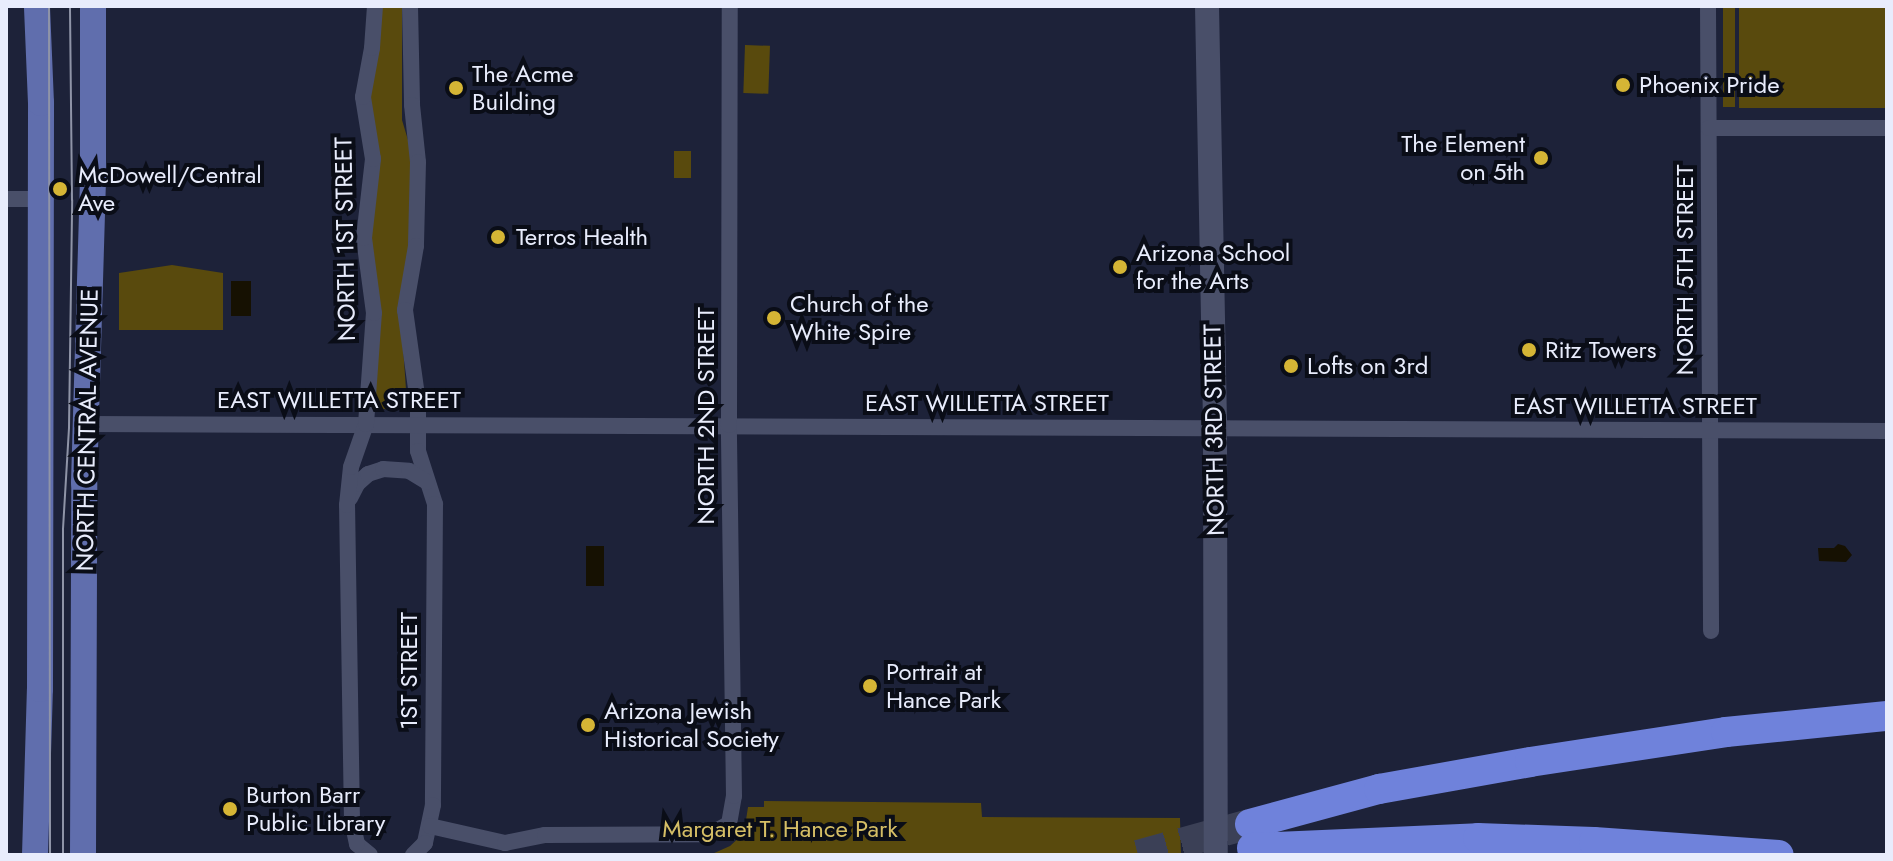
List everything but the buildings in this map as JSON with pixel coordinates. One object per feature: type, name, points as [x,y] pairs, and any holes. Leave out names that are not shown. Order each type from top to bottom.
[{"type":"highway","points":[[1779,855],[1594,842],[1251,836],[1379,789],[1726,732],[1887,716]]},
{"type":"main road","name":"NORTH CENTRAL AVENUE","points":[[35,855],[40,689],[41,199],[37,6]]},
{"type":"main road","name":"NORTH CENTRAL AVENUE","points":[[83,855],[84,483],[88,424],[93,6]]},
{"type":"street","name":"NORTH 1ST STREET","points":[[366,424],[374,313],[364,238],[373,159],[363,97],[372,48],[375,6]]},
{"type":"street","points":[[410,6],[412,105],[418,162],[416,246],[405,310],[418,425]]},
{"type":"street","name":"NORTH 2ND STREET","points":[[430,826],[505,843],[545,835],[710,834],[729,824],[734,796],[729,425],[730,6]]},
{"type":"street","name":"NORTH 3RD STREET","points":[[1207,6],[1215,428],[1216,855]]},
{"type":"street","name":"NORTH 5TH STREET","points":[[1708,6],[1711,631]]},
{"type":"street","points":[[1709,128],[1887,128]]},
{"type":"street","points":[[6,199],[41,199]]},
{"type":"street","name":"EAST WILLETTA STREET","points":[[88,424],[1887,431]]},
{"type":"street","points":[[366,424],[351,467],[347,505],[352,821],[357,844],[370,855]]},
{"type":"street","name":"1ST STREET","points":[[413,855],[425,843],[430,826],[435,504],[418,451],[418,425]]},
{"type":"street","points":[[347,505],[357,484],[368,474],[383,469],[409,471],[427,482]]},
{"type":"green space","points":[[379,6],[402,6],[402,120],[411,150],[411,247],[400,305],[407,403],[396,411],[373,407],[369,104]]},
{"type":"green space","points":[[1723,6],[1735,6],[1735,107],[1723,107]]},
{"type":"green space","points":[[1739,6],[1887,6],[1887,108],[1739,108]]},
{"type":"green space","points":[[745,45],[770,46],[768,94],[743,93]]},
{"type":"green space","points":[[674,151],[691,151],[691,178],[674,178]]},
{"type":"green space","points":[[172,265],[223,273],[223,330],[119,330],[119,273]]},
{"type":"green space","name":"Margaret T. Hance Park","points":[[764,801],[981,803],[982,817],[1180,818],[1181,855],[659,855],[712,854],[730,846],[744,833],[748,807],[764,807]]},
{"type":"shaded area","points":[[231,281],[251,281],[251,316],[231,316]]},
{"type":"shaded area","points":[[1838,544],[1845,546],[1852,555],[1846,562],[1819,561],[1818,548],[1834,548]]},
{"type":"shaded area","points":[[586,546],[604,546],[604,586],[586,586]]},
{"type":"tunnel","points":[[1138,855],[1250,824]]},
{"type":"tram line","points":[[49,6],[50,855]]},
{"type":"tram line","points":[[63,855],[63,529],[69,428],[72,200],[70,6]]},
{"type":"place","name":"Phoenix Pride","points":[[1623,85]]},
{"type":"place","name":"The Acme Building","points":[[456,88]]},
{"type":"place","name":"The Element on 5th","points":[[1541,158]]},
{"type":"place","name":"McDowell/Central Ave","points":[[60,189]]},
{"type":"place","name":"Terros Health","points":[[498,237]]},
{"type":"place","name":"Arizona School for the Arts","points":[[1120,267]]},
{"type":"place","name":"Church of the White Spire","points":[[774,318]]},
{"type":"place","name":"Ritz Towers","points":[[1529,350]]},
{"type":"place","name":"Lofts on 3rd","points":[[1291,366]]},
{"type":"place","name":"Portrait at Hance Park","points":[[870,686]]},
{"type":"place","name":"Arizona Jewish Historical Society","points":[[588,725]]},
{"type":"place","name":"Burton Barr Public Library","points":[[230,809]]}]
